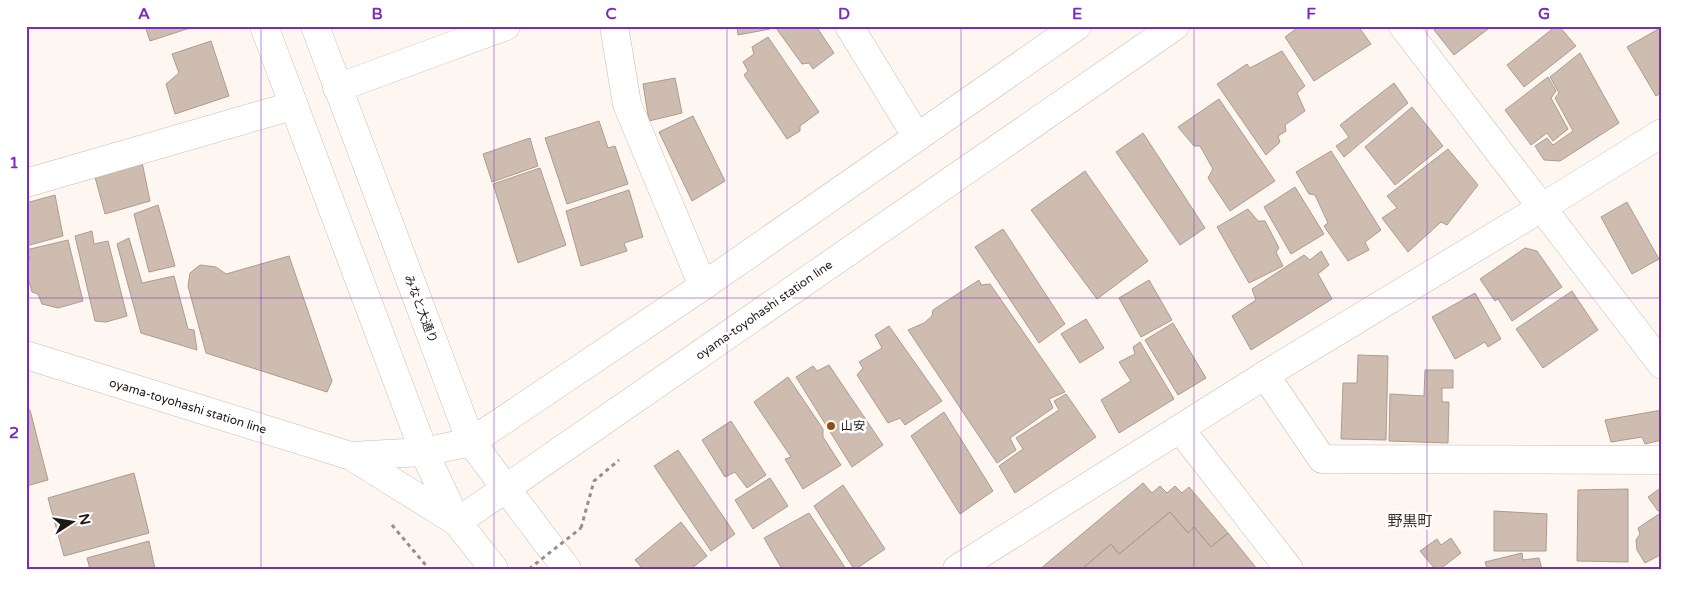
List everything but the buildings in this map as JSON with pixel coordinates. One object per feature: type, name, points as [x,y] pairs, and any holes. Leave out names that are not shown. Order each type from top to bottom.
[{"type":"street","points":[[264,26],[292,106],[424,452],[457,522],[494,569]]},
{"type":"street","name":"みなと大通り","points":[[315,26],[471,442],[505,489],[568,569]]},
{"type":"street","points":[[337,88],[506,26]]},
{"type":"street","points":[[614,26],[627,104],[703,286]]},
{"type":"street","points":[[849,26],[917,137]]},
{"type":"street","name":"oyama-toyohashi station line","points":[[351,456],[424,452],[471,442],[703,286],[1077,26]]},
{"type":"street","name":"oyama-toyohashi station line","points":[[26,355],[351,456],[457,522],[1175,26]]},
{"type":"street","points":[[1402,26],[1662,365]]},
{"type":"street","points":[[26,183],[292,106]]},
{"type":"street","points":[[957,569],[1265,375],[1662,133]]},
{"type":"street","points":[[1265,375],[1322,459],[1662,460]]},
{"type":"street","points":[[1180,429],[1289,569]]},
{"type":"path","points":[[529,569],[581,528],[594,482],[619,460]]},
{"type":"path","points":[[391,525],[429,569]]},
{"type":"place","name":"山安","points":[[831,426]]},
{"type":"district","name":"野黒町","points":[[1410,521]]}]
